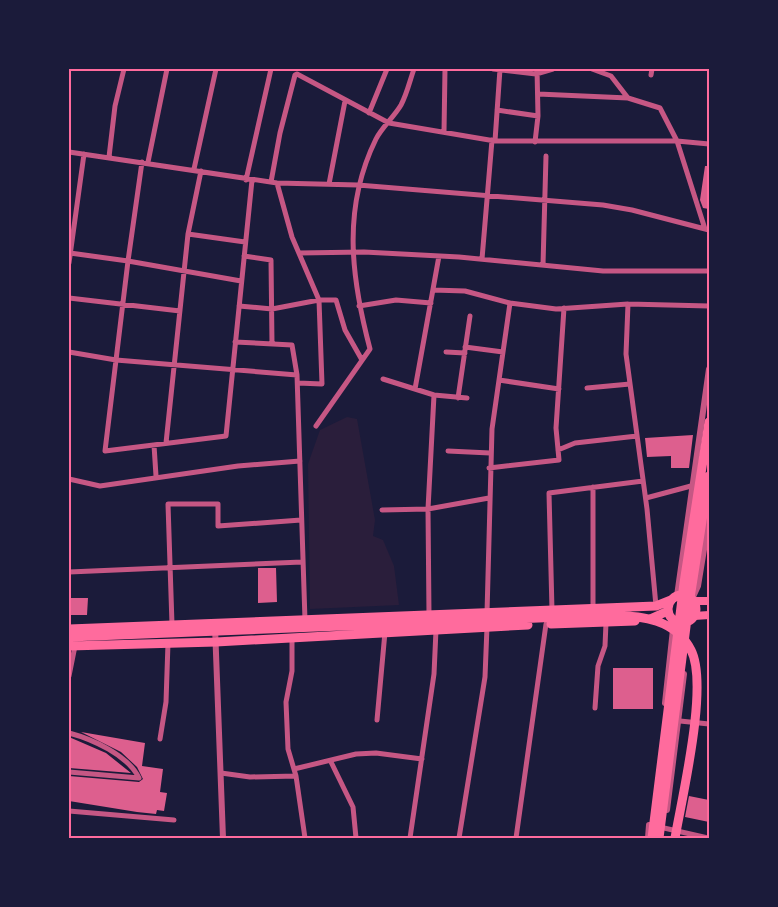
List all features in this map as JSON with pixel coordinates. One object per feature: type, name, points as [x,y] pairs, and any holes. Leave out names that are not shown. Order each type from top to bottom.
[{"type":"main road","points":[[652,838],[684,583],[709,422]]},
{"type":"main road","points":[[661,838],[692,584],[709,476]]},
{"type":"main road","points":[[69,629],[656,606],[686,595],[693,600],[709,601]]},
{"type":"main road","points":[[72,646],[216,642],[546,624],[647,621],[668,612],[674,598]]},
{"type":"main road","points":[[692,618],[696,611],[693,600]]},
{"type":"main road","points":[[668,612],[674,620],[683,622],[692,618],[709,615]]},
{"type":"main road","points":[[69,637],[612,615],[644,616],[665,624],[681,637],[691,650],[696,668],[697,694],[675,838]]},
{"type":"street","points":[[109,157],[115,106],[124,69]]},
{"type":"street","points":[[167,69],[145,162],[128,260],[105,451],[226,436],[252,180]]},
{"type":"street","points":[[194,169],[216,69]]},
{"type":"street","points":[[246,180],[271,69]]},
{"type":"street","points":[[369,113],[388,69]]},
{"type":"street","points":[[316,426],[370,349],[359,306],[353,252],[352,234],[358,185],[377,138],[402,103],[414,69]]},
{"type":"street","points":[[444,132],[445,69]]},
{"type":"street","points":[[493,69],[536,71],[553,69]]},
{"type":"street","points":[[482,259],[500,69]]},
{"type":"street","points":[[592,69],[611,76],[628,98]]},
{"type":"street","points":[[651,75],[652,69]]},
{"type":"street","points":[[271,182],[280,133],[295,75],[298,71],[345,101],[389,122],[444,132],[493,140],[536,142],[677,141],[709,144]]},
{"type":"street","points":[[536,71],[538,94],[536,142]]},
{"type":"street","points":[[538,94],[628,98],[660,108],[677,141],[707,230]]},
{"type":"street","points":[[329,184],[345,101]]},
{"type":"street","points":[[497,110],[538,116]]},
{"type":"street","points":[[69,152],[194,169],[246,180],[278,183],[358,185],[632,210],[707,230]]},
{"type":"street","points":[[69,263],[84,154]]},
{"type":"street","points":[[543,265],[546,156]]},
{"type":"street","points":[[166,443],[188,234],[201,171]]},
{"type":"street","points":[[278,183],[292,238],[319,300],[322,384],[298,383]]},
{"type":"street","points":[[188,234],[246,242]]},
{"type":"street","points":[[299,253],[353,252],[439,256],[603,271],[709,271]]},
{"type":"street","points":[[70,253],[128,260],[241,281]]},
{"type":"street","points":[[244,256],[271,260],[272,344]]},
{"type":"street","points":[[415,389],[439,256]]},
{"type":"street","points":[[433,290],[465,291],[510,302],[564,308],[628,304],[709,306]]},
{"type":"street","points":[[69,298],[180,311]]},
{"type":"street","points":[[239,306],[272,309],[319,300],[336,300],[346,330],[362,360]]},
{"type":"street","points":[[359,306],[396,300],[431,303]]},
{"type":"street","points":[[487,614],[490,453],[510,302]]},
{"type":"street","points":[[628,304],[626,354],[646,498],[656,606]]},
{"type":"street","points":[[489,468],[559,460],[556,428],[564,308]]},
{"type":"street","points":[[458,398],[470,316]]},
{"type":"street","points":[[235,342],[292,345],[298,383],[305,620]]},
{"type":"street","points":[[446,352],[465,350],[503,352]]},
{"type":"street","points":[[69,352],[116,360],[297,375]]},
{"type":"street","points":[[674,598],[709,369]]},
{"type":"street","points":[[383,379],[434,395],[467,398]]},
{"type":"street","points":[[499,380],[559,389]]},
{"type":"street","points":[[587,388],[630,384]]},
{"type":"street","points":[[429,616],[428,509],[434,395]]},
{"type":"street","points":[[558,450],[575,443],[637,436]]},
{"type":"street","points":[[154,444],[156,476]]},
{"type":"street","points":[[448,451],[490,453]]},
{"type":"street","points":[[69,479],[100,486],[156,476],[300,461]]},
{"type":"street","points":[[552,610],[549,493],[643,481]]},
{"type":"street","points":[[646,498],[691,486]]},
{"type":"street","points":[[593,487],[593,608]]},
{"type":"street","points":[[382,510],[428,509],[489,498]]},
{"type":"street","points":[[172,624],[168,504],[218,504],[218,526],[301,520]]},
{"type":"street","points":[[693,600],[698,586],[709,519]]},
{"type":"street","points":[[69,572],[302,562]]},
{"type":"street","points":[[661,838],[680,721],[692,618]]},
{"type":"street","points":[[648,838],[674,620]]},
{"type":"street","points":[[595,708],[597,674],[605,646],[606,622]]},
{"type":"street","points":[[215,623],[223,838]]},
{"type":"street","points":[[516,838],[546,624]]},
{"type":"street","points":[[458,838],[485,677],[487,627]]},
{"type":"street","points":[[410,838],[434,674],[436,630]]},
{"type":"street","points":[[377,720],[385,632]]},
{"type":"street","points":[[292,638],[292,671],[286,702],[288,749],[296,776],[305,838]]},
{"type":"street","points":[[160,739],[166,702],[168,643]]},
{"type":"street","points":[[69,676],[72,646]]},
{"type":"street","points":[[680,721],[709,724]]},
{"type":"street","points":[[69,733],[85,737],[115,754],[134,769],[139,778],[69,772]]},
{"type":"street","points":[[294,769],[331,762],[356,754],[376,753],[422,759]]},
{"type":"street","points":[[331,762],[354,807],[356,838]]},
{"type":"street","points":[[220,773],[250,777],[296,776]]},
{"type":"street","points":[[69,812],[174,820]]},
{"type":"street","points":[[664,828],[708,838]]},
{"type":"shaded area","points":[[347,417],[357,419],[375,520],[373,536],[383,540],[394,566],[399,605],[310,609],[308,464],[320,430]]},
{"type":"building","points":[[705,166],[709,166],[709,209],[703,208],[700,200]]},
{"type":"building","points":[[693,435],[689,468],[671,468],[671,456],[647,457],[645,438]]},
{"type":"building","points":[[258,568],[276,568],[277,602],[258,603]]},
{"type":"building","points":[[69,598],[88,598],[87,615],[69,615]]},
{"type":"building","points":[[613,668],[653,668],[653,709],[613,709]]},
{"type":"building","points":[[81,732],[145,743],[142,766],[163,769],[160,792],[167,793],[164,811],[157,810],[156,814],[137,812],[69,801],[69,776],[139,782],[143,779],[137,767],[121,752]]},
{"type":"building","points":[[69,737],[106,753],[131,773],[69,768]]},
{"type":"building","points":[[689,796],[709,800],[709,822],[685,817]]}]
